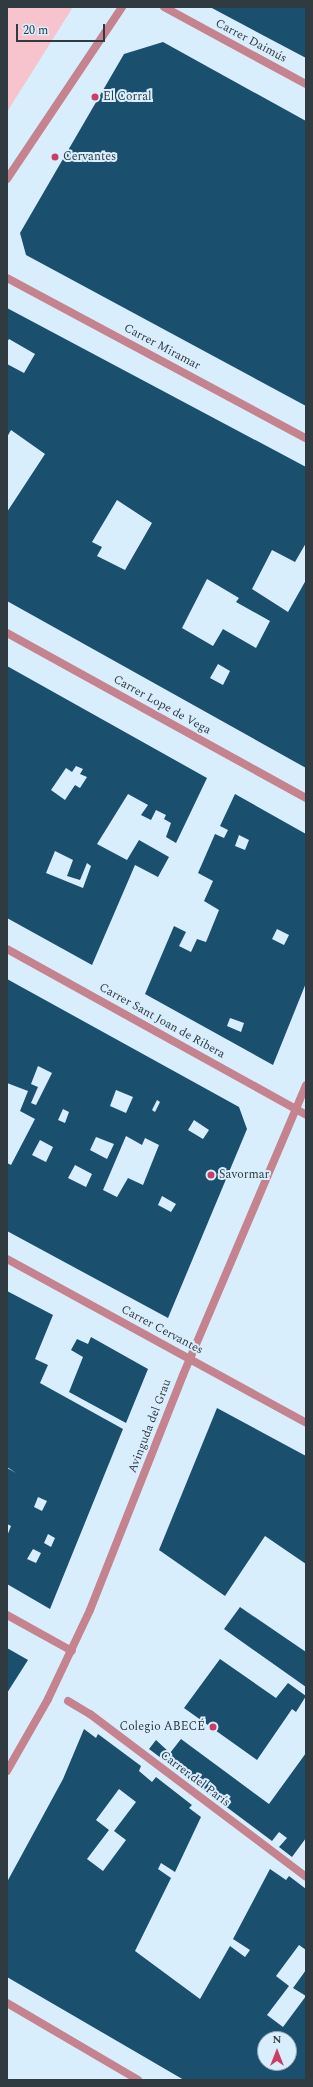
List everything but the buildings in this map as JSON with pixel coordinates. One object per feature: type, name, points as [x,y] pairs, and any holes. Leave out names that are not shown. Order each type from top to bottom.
[{"type":"street","points":[[7,179],[122,7]]},
{"type":"street","name":"Carrer Daimús","points":[[164,7],[306,84]]},
{"type":"street","name":"Carrer Miramar","points":[[7,278],[306,438]]},
{"type":"street","name":"Carrer Lope de Vega","points":[[7,633],[306,798]]},
{"type":"street","name":"Carrer Sant Joan de Ribera","points":[[7,949],[306,1115]]},
{"type":"street","name":"Avinguda del Grau","points":[[7,1771],[72,1651],[191,1359],[306,1085]]},
{"type":"street","name":"Carrer Cervantes","points":[[7,1259],[306,1423]]},
{"type":"street","points":[[7,1614],[72,1651]]},
{"type":"street","name":"Carrer del París","points":[[68,1701],[90,1714],[306,1877]]},
{"type":"street","points":[[7,2003],[138,2080]]},
{"type":"shaded area","points":[[7,7],[73,7],[7,112]]},
{"type":"place","name":"El Corral","points":[[95,97]]},
{"type":"place","name":"Cervantes","points":[[55,157]]},
{"type":"place","name":"Savormar","points":[[211,1175]]},
{"type":"place","name":"Colegio ABECÉ","points":[[213,1727]]}]
